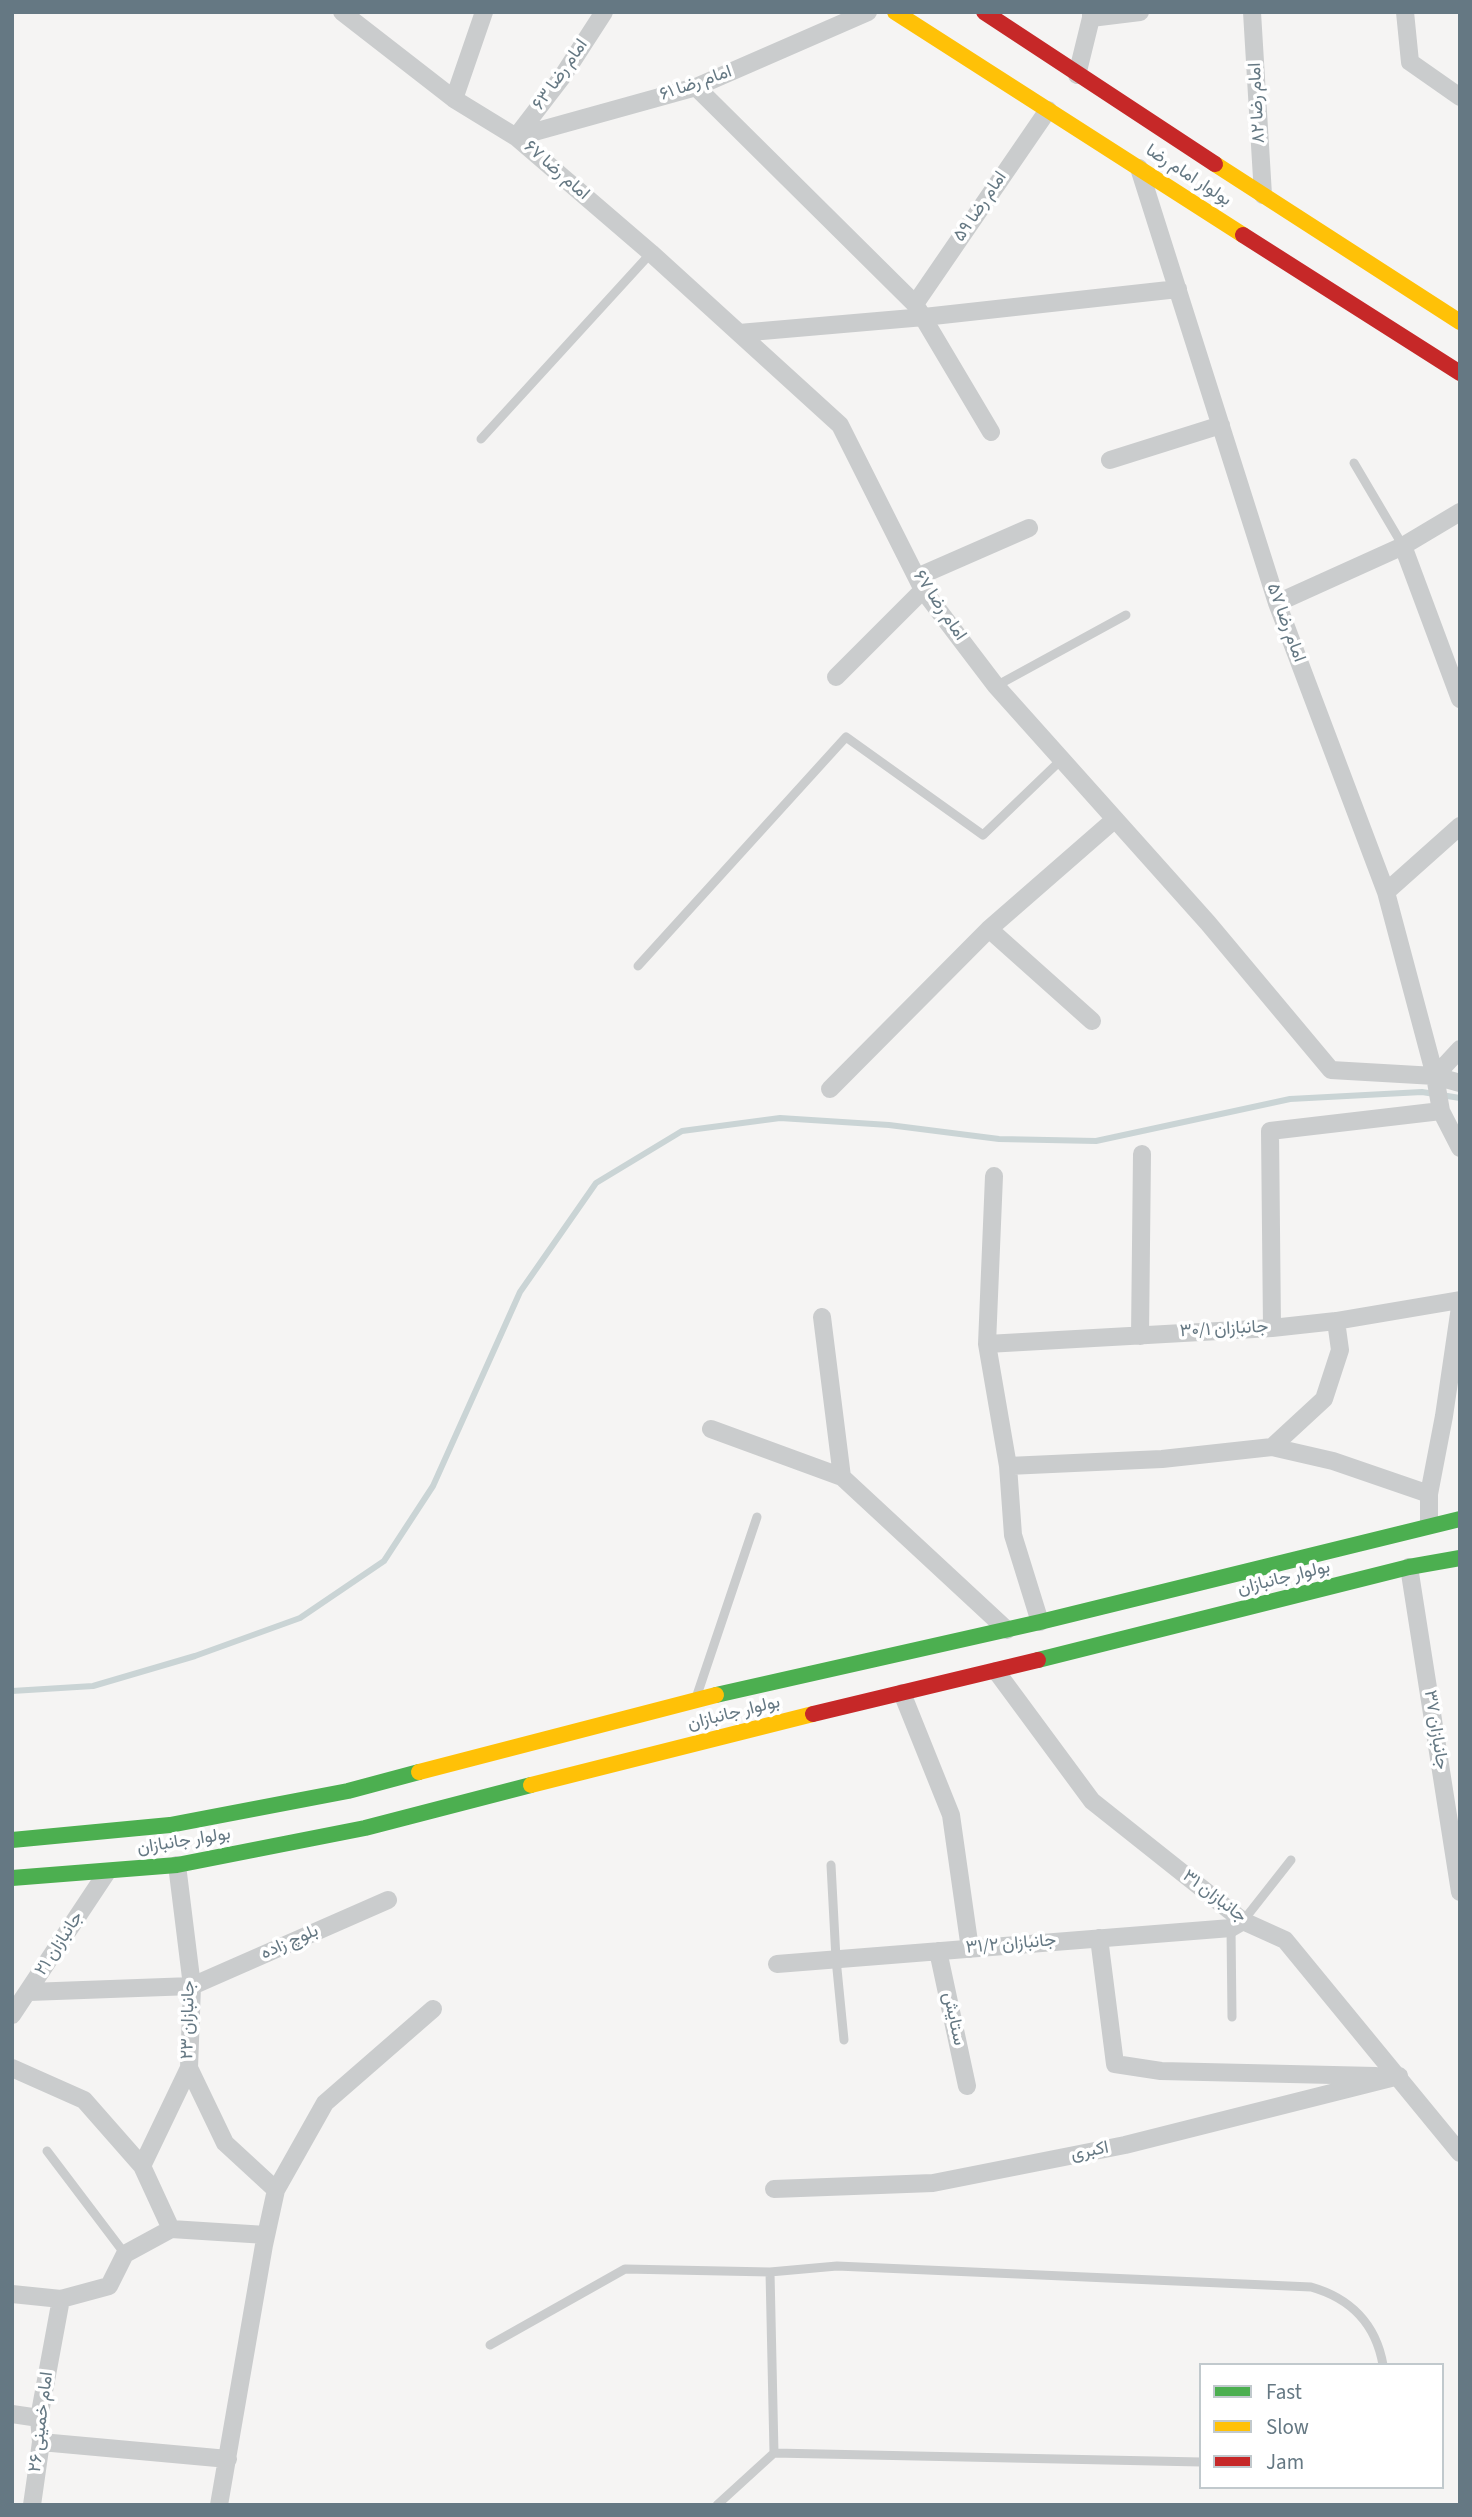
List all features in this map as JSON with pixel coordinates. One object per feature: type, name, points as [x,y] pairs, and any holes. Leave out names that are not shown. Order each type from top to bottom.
[{"type":"main road","name":"بولوار امام رضا","points":[[895,12],[1460,373]]},
{"type":"main road","name":"بولوار امام رضا","points":[[984,12],[1460,322]]},
{"type":"main road","name":"بولوار جانبازان","points":[[12,1878],[177,1865],[365,1828],[737,1711],[1007,1630],[1460,1519]]},
{"type":"main road","name":"بولوار جانبازان","points":[[12,1840],[170,1825],[348,1791],[695,1701],[737,1711],[902,1693],[1409,1567],[1460,1558]]},
{"type":"street","name":"امام رضا ۶۷","points":[[342,12],[454,99],[516,137],[651,253],[840,425],[920,583],[996,686],[1208,923],[1331,1070],[1436,1076],[1460,1083]]},
{"type":"street","points":[[454,99],[484,12]]},
{"type":"street","name":"امام رضا ۶۳","points":[[516,137],[562,77],[604,12]]},
{"type":"street","name":"امام رضا ۶۱","points":[[516,137],[696,88],[868,12]]},
{"type":"street","points":[[1077,75],[1091,15],[1140,12]]},
{"type":"street","name":"امام رضا ۸۲","points":[[1252,12],[1263,195]]},
{"type":"street","points":[[1405,12],[1410,62],[1460,97]]},
{"type":"street","points":[[696,88],[920,311],[991,432]]},
{"type":"street","name":"امام رضا ۵۹","points":[[920,311],[1048,110]]},
{"type":"street","name":"امام رضا ۵۷","points":[[1139,168],[1277,603],[1385,892],[1436,1076],[1441,1111],[1460,1148]]},
{"type":"street","points":[[739,332],[920,311],[1178,289]]},
{"type":"street","points":[[1110,460],[1221,425]]},
{"type":"street","points":[[1277,603],[1403,545],[1460,512]]},
{"type":"street","points":[[836,677],[920,583],[1029,528]]},
{"type":"street","points":[[1403,545],[1460,699]]},
{"type":"street","points":[[830,1089],[989,929],[1114,820]]},
{"type":"street","points":[[1385,892],[1460,826]]},
{"type":"street","points":[[989,929],[1092,1021]]},
{"type":"street","points":[[1436,1076],[1460,1049]]},
{"type":"street","points":[[1272,1328],[1270,1130],[1441,1111]]},
{"type":"street","points":[[1140,1336],[1142,1154]]},
{"type":"street","points":[[994,1177],[986,1344],[1008,1465],[1013,1535],[1040,1622]]},
{"type":"street","name":"جانبازان ۳۰/۱","points":[[986,1344],[1272,1328],[1336,1321],[1460,1300]]},
{"type":"street","points":[[1429,1525],[1429,1494],[1460,1307]]},
{"type":"street","points":[[822,1317],[842,1477]]},
{"type":"street","points":[[1272,1447],[1324,1399],[1340,1350],[1336,1321]]},
{"type":"street","points":[[712,1429],[842,1477],[1007,1630]]},
{"type":"street","points":[[1008,1465],[1162,1459],[1272,1447],[1333,1461],[1429,1494]]},
{"type":"street","name":"جانبازان ۳۷","points":[[1409,1567],[1460,1892]]},
{"type":"street","name":"جانبازان ۳۱","points":[[996,1671],[1092,1801],[1237,1924],[1285,1941],[1460,2153]]},
{"type":"street","points":[[902,1693],[951,1815],[970,1949]]},
{"type":"street","name":"جانبازان ۲۳","points":[[142,2166],[188,2068],[191,1986],[177,1865]]},
{"type":"street","name":"جانبازان ۲۱","points":[[12,2015],[107,1872]]},
{"type":"street","name":"بلوچ زاده","points":[[191,1986],[388,1900]]},
{"type":"street","name":"جانبازان ۳۱/۲","points":[[777,1964],[1237,1924]]},
{"type":"street","points":[[1099,1938],[1115,2064],[1161,2071],[1399,2076]]},
{"type":"street","name":"ستایش","points":[[938,1951],[967,2086]]},
{"type":"street","points":[[29,1992],[191,1986]]},
{"type":"street","points":[[219,2505],[276,2190],[325,2103],[433,2009]]},
{"type":"street","points":[[12,2068],[84,2100],[142,2166],[171,2229]]},
{"type":"street","points":[[188,2068],[225,2143],[276,2190]]},
{"type":"street","name":"اکبری","points":[[774,2189],[933,2183],[1125,2146],[1399,2076]]},
{"type":"street","points":[[12,2294],[61,2299],[109,2286],[125,2254],[171,2229],[266,2235]]},
{"type":"street","name":"امام خمینی ۲۶","points":[[32,2505],[41,2442],[39,2417],[61,2299]]},
{"type":"street","points":[[12,2414],[39,2417]]},
{"type":"street","points":[[41,2442],[228,2459]]},
{"type":"lane","points":[[481,439],[651,253]]},
{"type":"lane","points":[[1353,463],[1403,545]]},
{"type":"lane","points":[[996,686],[1126,615]]},
{"type":"lane","points":[[638,967],[846,737],[983,835],[1061,760]]},
{"type":"lane","points":[[695,1701],[757,1517]]},
{"type":"lane","points":[[1232,2017],[1237,1924],[1291,1860]]},
{"type":"lane","points":[[831,1865],[844,2040]]},
{"type":"lane","points":[[47,2151],[125,2254]]},
{"type":"lane","points":[[491,2345],[625,2269],[770,2272],[837,2266],[1311,2287],[1342,2299],[1355,2309],[1375,2336],[1382,2363]]},
{"type":"lane","points":[[770,2272],[774,2454]]},
{"type":"lane","points":[[717,2505],[774,2454],[1199,2462]]},
{"type":"waterway","points":[[12,1691],[93,1686],[195,1656],[300,1618],[384,1561],[433,1486],[520,1292],[596,1183],[682,1131],[780,1118],[889,1125],[999,1139],[1096,1141],[1290,1099],[1422,1092],[1460,1098]]},
{"type":"traffic: fast","points":[[716,1695],[1040,1622],[1460,1519]]},
{"type":"traffic: fast","points":[[1038,1660],[1409,1567],[1460,1558]]},
{"type":"traffic: fast","points":[[12,1840],[170,1825],[348,1791],[419,1772]]},
{"type":"traffic: fast","points":[[12,1878],[177,1865],[365,1828],[531,1785]]},
{"type":"traffic: slow","points":[[895,12],[1243,235]]},
{"type":"traffic: slow","points":[[1215,164],[1460,322]]},
{"type":"traffic: slow","points":[[419,1772],[716,1695]]},
{"type":"traffic: slow","points":[[531,1785],[813,1714]]},
{"type":"traffic: jam","points":[[984,12],[1215,164]]},
{"type":"traffic: jam","points":[[1243,235],[1460,373]]},
{"type":"traffic: jam","points":[[813,1714],[1038,1660]]}]
